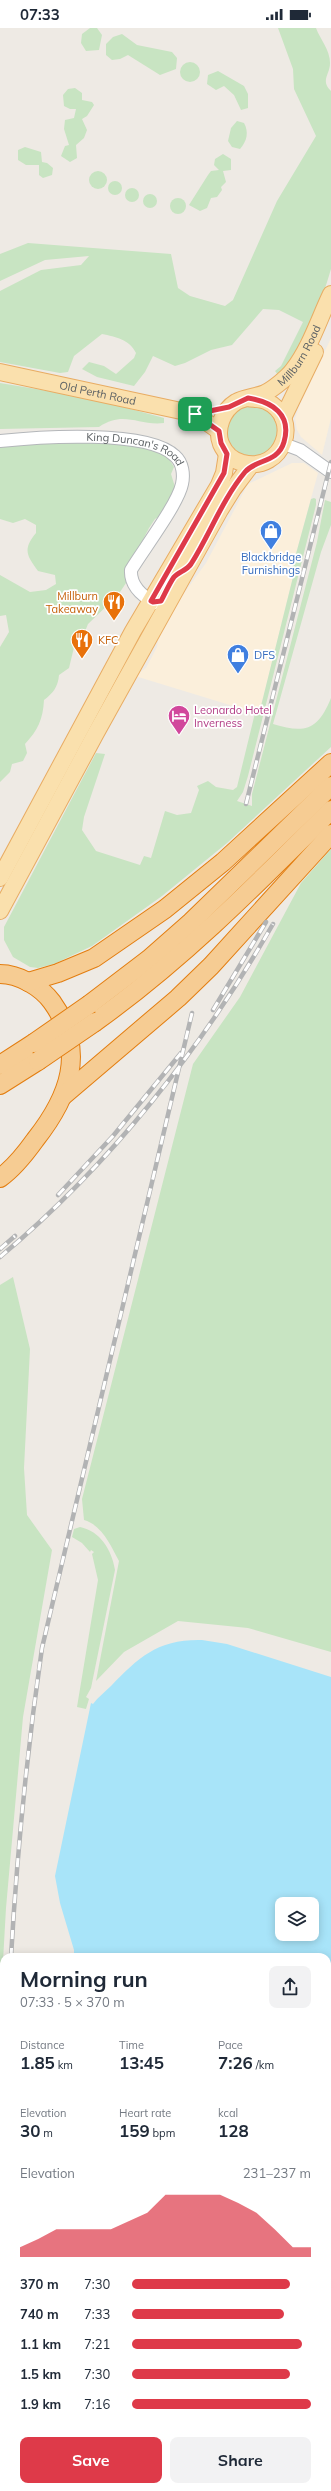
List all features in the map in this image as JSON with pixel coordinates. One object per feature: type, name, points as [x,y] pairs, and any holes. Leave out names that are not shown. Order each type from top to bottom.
[{"type":"highway","points":[[28,982],[58,973],[94,958],[153,918],[223,862],[331,763]]},
{"type":"highway","points":[[0,1065],[90,1004],[149,959],[191,922],[331,786]]},
{"type":"highway","points":[[0,1085],[95,1022],[160,972],[200,938],[331,810]]},
{"type":"highway","points":[[63,1096],[178,998],[210,966],[331,834]]},
{"type":"highway","points":[[0,1178],[28,1150],[43,1130],[63,1096],[69,1077],[71,1050],[69,1032],[60,1013],[47,995],[28,982],[2,972]]},
{"type":"main road","name":"Millburn Road","points":[[248,398],[266,392],[293,371],[331,294]]},
{"type":"main road","name":"Millburn Road","points":[[283,418],[331,320]]},
{"type":"main road","name":"Old Perth Road","points":[[0,372],[195,414],[219,431]]},
{"type":"main road","points":[[248,398],[265,401],[274,406],[283,418],[286,432],[284,444],[277,454],[268,462],[251,465],[238,462],[227,454],[221,443],[219,431],[221,419],[229,407],[248,398]]},
{"type":"main road","name":"Old Perth Road","points":[[195,414],[229,407]]},
{"type":"main road","points":[[0,878],[68,750],[151,601],[219,485],[224,473],[227,454]]},
{"type":"main road","points":[[0,911],[96,733],[233,489],[251,465]]},
{"type":"street","name":"King Duncan's Road","points":[[0,440],[57,435],[97,437],[152,445],[175,455],[181,464],[182,473],[179,493],[131,570],[131,582],[151,601]]},
{"type":"street","points":[[284,444],[300,450],[331,472]]},
{"type":"street","points":[[151,601],[155,603],[161,601],[175,577],[190,566]]},
{"type":"shaded area","points":[[331,338],[331,418],[322,455],[301,437],[297,430],[295,419],[300,404]]},
{"type":"shaded area","points":[[292,463],[304,463],[318,473],[291,572],[294,573],[259,714],[135,676],[146,668],[157,647],[159,634],[177,603],[206,563],[248,484]]},
{"type":"green space","points":[[90,28],[97,28],[102,35],[99,50],[86,51],[81,43],[82,34]]},
{"type":"green space","points":[[278,28],[316,28],[330,58],[330,67],[326,77],[326,84],[331,91],[331,269],[322,298],[310,325],[296,351],[279,376],[275,371],[281,366],[303,322],[279,310],[263,309],[232,345],[211,350],[185,363],[175,366],[153,356],[145,372],[134,386],[97,377],[82,369],[89,362],[104,366],[116,374],[134,358],[136,353],[133,348],[122,339],[102,334],[74,356],[68,372],[60,373],[0,362],[0,291],[41,270],[81,265],[89,256],[45,260],[0,281],[0,254],[28,243],[171,254],[178,288],[190,296],[225,306],[233,300],[277,201],[316,136],[294,89],[293,69]]},
{"type":"green space","points":[[122,34],[137,45],[172,52],[177,58],[176,69],[160,75],[128,55],[120,59],[112,60],[106,55],[106,44],[113,37]]},
{"type":"green space","points":[[190,62],[197,65],[200,72],[197,79],[190,82],[183,79],[180,72],[183,65]]},
{"type":"green space","points":[[218,71],[244,86],[248,94],[248,108],[241,110],[234,95],[224,86],[216,90],[207,84],[208,75]]},
{"type":"green space","points":[[75,88],[82,93],[82,100],[92,102],[94,105],[87,116],[82,119],[87,130],[84,138],[76,145],[77,158],[70,162],[61,156],[65,146],[69,145],[64,129],[65,120],[74,118],[76,109],[70,109],[64,106],[63,95],[68,89]]},
{"type":"green space","points":[[237,121],[244,123],[247,133],[246,140],[240,149],[232,147],[228,141],[231,128]]},
{"type":"green space","points":[[25,147],[41,152],[42,162],[47,163],[53,168],[52,175],[43,178],[39,175],[39,165],[26,165],[18,160],[18,150]]},
{"type":"green space","points":[[223,154],[231,159],[231,170],[223,171],[226,182],[221,187],[222,190],[217,197],[211,198],[207,208],[200,211],[189,205],[211,171],[219,170],[214,165],[215,159]]},
{"type":"green space","points":[[98,171],[104,174],[107,180],[104,186],[98,189],[92,186],[89,180],[92,174]]},
{"type":"green space","points":[[115,181],[120,183],[122,188],[120,193],[115,195],[110,193],[108,188],[110,183]]},
{"type":"green space","points":[[132,188],[137,190],[139,195],[137,200],[132,202],[127,200],[125,195],[127,190]]},
{"type":"green space","points":[[150,194],[155,196],[157,201],[155,206],[150,208],[145,206],[143,201],[145,196]]},
{"type":"green space","points":[[178,198],[184,200],[186,206],[184,212],[178,214],[172,212],[170,206],[172,200]]},
{"type":"green space","points":[[0,383],[90,398],[164,418],[164,423],[124,419],[108,422],[99,427],[0,429]]},
{"type":"green space","points":[[247,406],[257,406],[270,413],[277,426],[277,436],[270,449],[257,456],[247,456],[238,452],[231,445],[227,436],[227,426],[231,417],[238,410]]},
{"type":"green space","points":[[92,439],[140,445],[168,457],[174,467],[171,474],[175,487],[163,514],[155,519],[149,528],[128,569],[126,583],[118,595],[88,624],[84,634],[76,639],[69,668],[59,675],[58,683],[50,695],[44,700],[39,724],[25,744],[27,753],[23,761],[12,764],[10,772],[0,782],[0,647],[9,632],[6,615],[0,616],[0,575],[30,592],[46,590],[56,584],[55,575],[38,571],[29,556],[29,543],[36,533],[36,525],[25,519],[13,523],[0,519],[0,444]]},
{"type":"green space","points":[[311,499],[316,499],[316,505],[248,776],[243,792],[237,801],[252,806],[252,794],[317,542],[325,500],[331,502],[331,525],[321,552],[273,724],[294,729],[309,727],[321,717],[331,698],[331,747],[227,843],[162,896],[92,946],[54,964],[38,968],[30,967],[13,957],[4,940],[4,927],[96,753],[105,754],[84,817],[82,830],[96,851],[140,865],[144,856],[151,858],[165,811],[177,815],[191,813],[199,790],[197,786],[208,781],[216,787],[233,790],[237,787],[255,713],[259,714],[294,573],[291,572]]},
{"type":"green space","points":[[331,849],[331,1652],[248,1628],[178,1621],[124,1652],[96,1681],[119,1561],[101,1531],[96,1526],[84,1520],[82,1499],[193,1064],[240,997],[301,883]]},
{"type":"green space","points":[[13,1277],[30,1349],[24,1468],[27,1515],[52,1550],[23,1717],[3,1953],[0,1953],[0,1285]]},
{"type":"green space","points":[[80,1527],[87,1529],[104,1542],[111,1555],[115,1570],[91,1688],[86,1697],[89,1699],[86,1709],[77,1707],[98,1580],[92,1554],[94,1552],[91,1550],[90,1552],[82,1543],[72,1537],[74,1529]]},
{"type":"water","points":[[187,1640],[202,1640],[227,1644],[331,1677],[331,1953],[74,1953],[60,1903],[55,1876],[91,1703],[93,1704],[140,1658],[161,1646]]},
{"type":"railway","points":[[246,804],[331,462]]},
{"type":"railway","points":[[213,1010],[266,922]]},
{"type":"railway","points":[[0,1257],[79,1184],[116,1144],[151,1102],[184,1060],[216,1015],[273,924]]},
{"type":"railway","points":[[11,1953],[23,1802],[42,1648],[192,1013]]},
{"type":"railway","points":[[58,1195],[113,1136],[181,1053]]},
{"type":"railway","points":[[0,1249],[15,1236]]},
{"type":"place","name":"Blackbridge Furnishings","points":[[271,550]]},
{"type":"place","name":"Millburn Takeaway","points":[[114,622]]},
{"type":"place","name":"KFC","points":[[82,660]]},
{"type":"place","name":"DFS","points":[[238,674]]},
{"type":"place","name":"Leonardo Hotel Inverness","points":[[179,736]]},
{"type":"route","points":[[248,398],[265,401],[274,406],[283,418],[286,432],[284,444],[277,454],[268,462],[258,465],[251,465],[240,478],[220,510],[190,566],[175,577],[161,601],[155,603],[151,601],[219,485],[224,473],[227,454],[221,443],[219,431],[195,414],[229,407],[248,398]]}]
